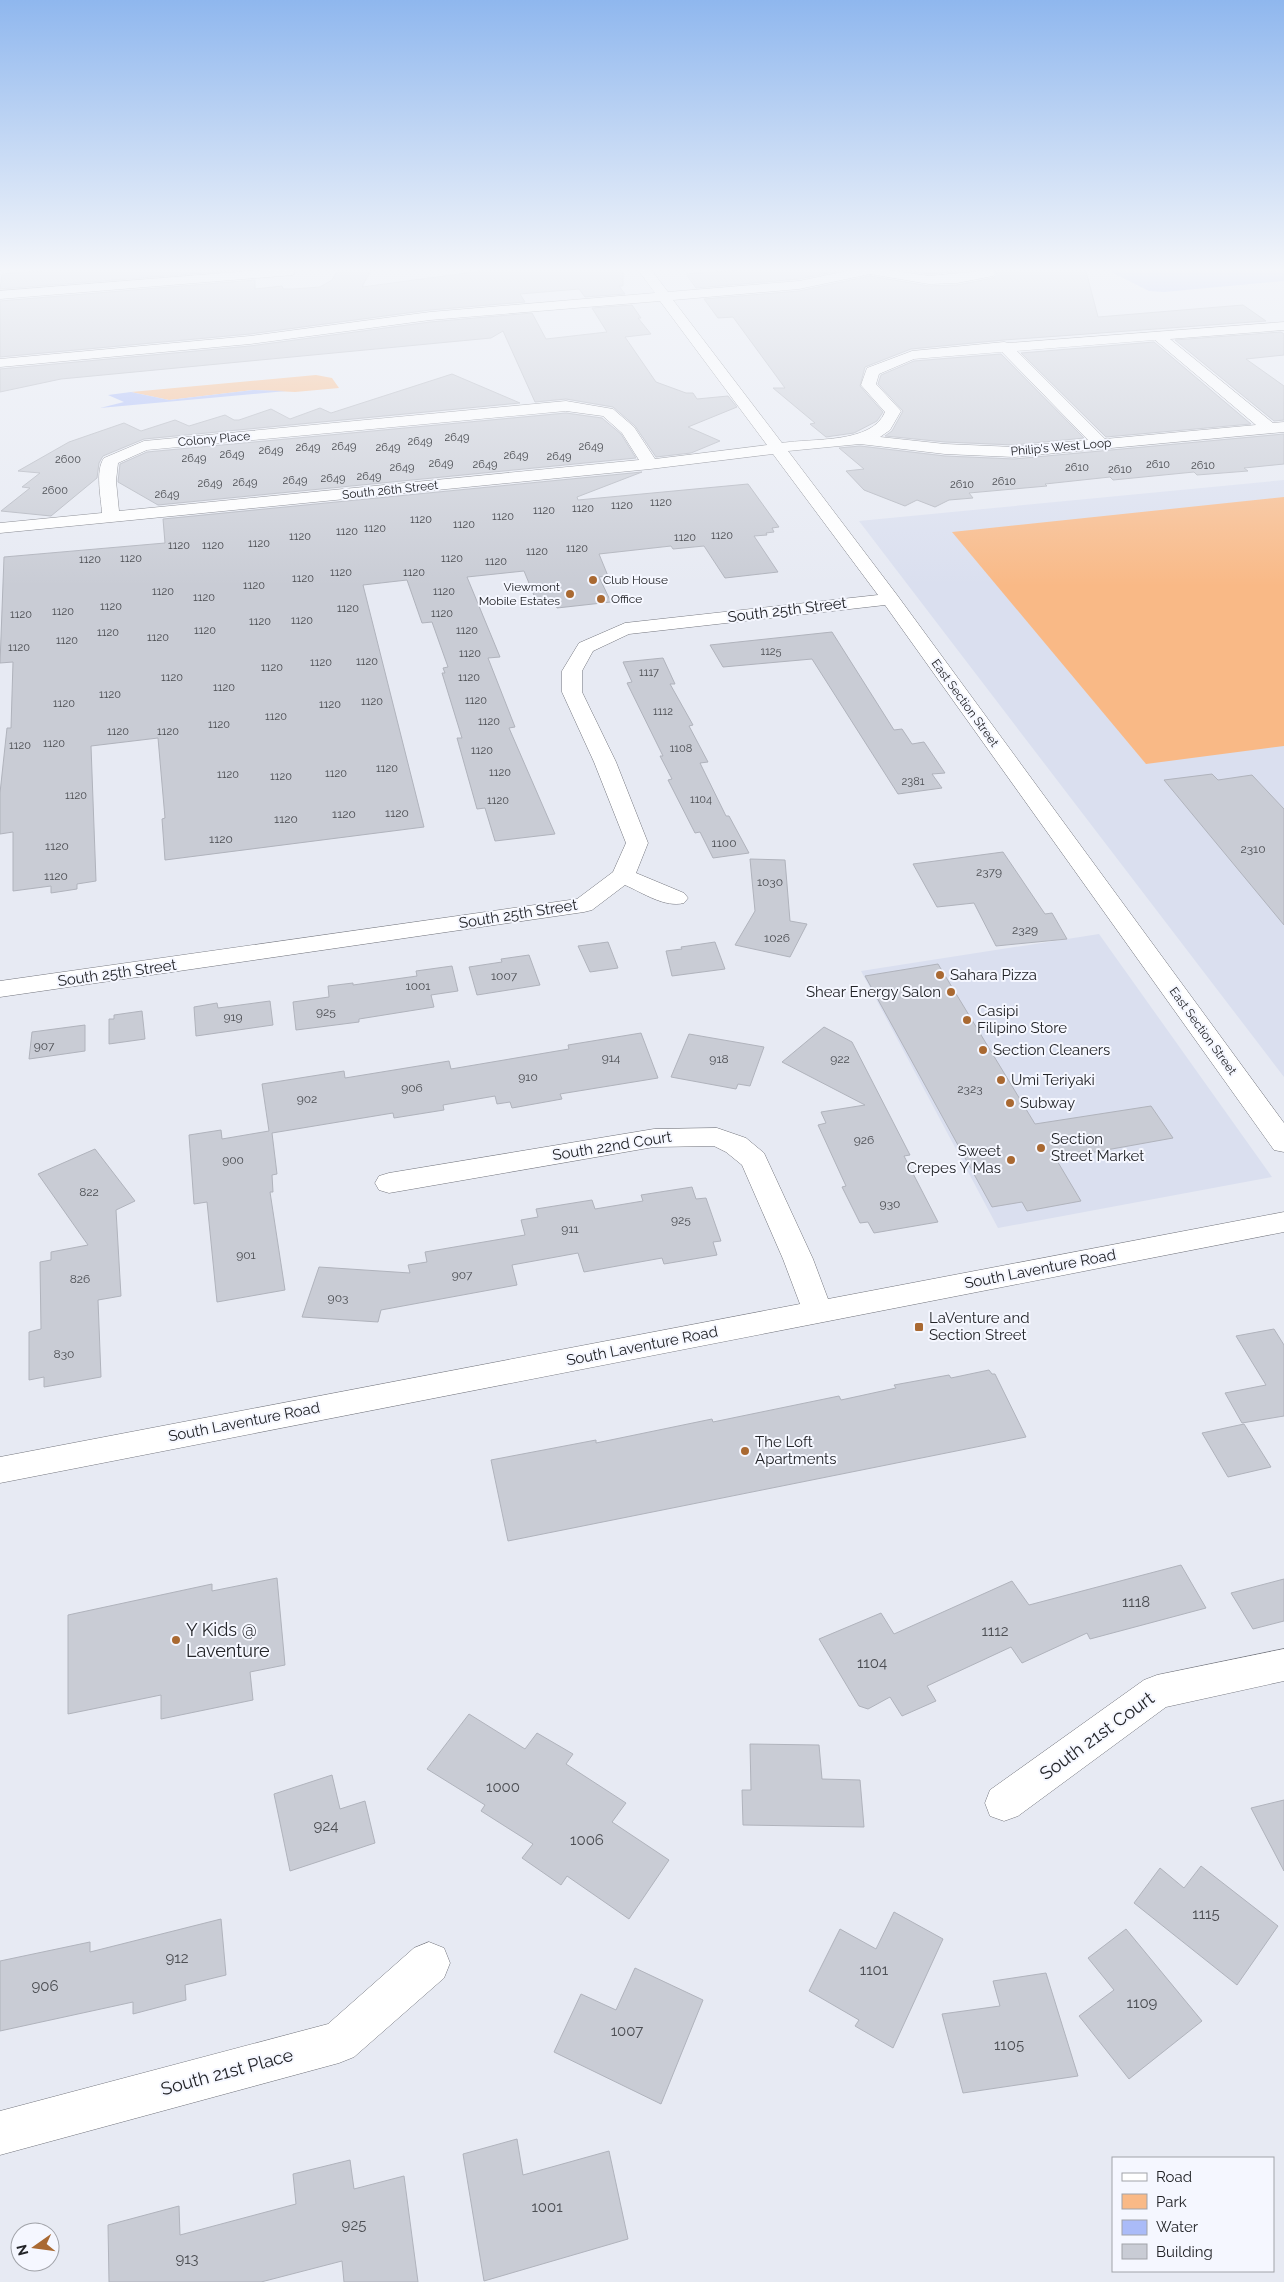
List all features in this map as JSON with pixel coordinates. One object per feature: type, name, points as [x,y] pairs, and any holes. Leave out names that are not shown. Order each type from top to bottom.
[{"type":"street","name":"East Section Street","points":[[723,373],[890,598],[1284,1143]]},
{"type":"street","points":[[860,439],[880,432],[889,423],[893,411],[868,385],[871,373]]},
{"type":"street","points":[[1031,373],[1100,443]]},
{"type":"street","points":[[1206,373],[1277,428]]},
{"type":"street","name":"Colony Place","points":[[111,517],[108,482],[110,461],[144,446],[566,406],[608,412],[628,430],[650,464]]},
{"type":"street","name":"Philip's West Loop","points":[[779,448],[860,439],[945,449],[1014,452],[1277,428]]},
{"type":"street","name":"South 26th Street","points":[[0,528],[650,464],[779,448]]},
{"type":"street","name":"South 25th Street","points":[[0,989],[26,987],[584,904],[623,876],[637,843],[605,762],[572,692],[572,671],[586,647],[625,629],[890,598]]},
{"type":"street","points":[[623,876],[676,898]]},
{"type":"street","name":"South 22nd Court","points":[[389,1183],[654,1138],[717,1137],[736,1146],[754,1160],[798,1259],[818,1312]]},
{"type":"street","name":"South Laventure Road","points":[[0,1470],[1284,1222]]},
{"type":"street","name":"South 21st Court","points":[[1004,1803],[1157,1692],[1284,1665]]},
{"type":"street","name":"South 21st Place","points":[[0,2133],[339,2042],[429,1963]]},
{"type":"shaded area","points":[[1284,480],[1284,1077],[859,521]]},
{"type":"shaded area","points":[[1099,934],[1272,1177],[998,1228],[861,971]]},
{"type":"green space","points":[[316,375],[332,378],[339,388],[295,392],[253,390],[169,400],[131,392]]},
{"type":"green space","points":[[1284,497],[1284,746],[1146,764],[952,532]]},
{"type":"water","points":[[253,390],[286,391],[100,408],[124,402],[108,395],[131,392],[169,400]]},
{"type":"building","points":[[0,373],[119,373],[61,379],[0,392]]},
{"type":"building","points":[[522,373],[650,373],[656,382],[686,393],[693,393],[697,399],[728,396],[737,407],[688,427],[720,441],[691,453],[656,457],[635,426],[613,407],[566,399],[535,402]]},
{"type":"building","points":[[774,373],[863,373],[860,386],[883,412],[877,421],[854,433],[826,437],[810,424],[815,423],[773,388],[785,388]]},
{"type":"building","points":[[1020,373],[1084,438],[1014,445],[945,442],[885,436],[892,431],[903,411],[878,384],[881,375]]},
{"type":"building","points":[[1042,373],[1191,373],[1251,424],[1106,437]]},
{"type":"building","points":[[1216,373],[1266,373],[1284,386],[1284,420],[1274,421]]},
{"type":"building","points":[[452,374],[520,403],[144,439],[103,456],[99,463],[97,478],[51,516],[1,511],[30,488],[22,487],[40,473],[18,471],[69,442],[124,423],[141,431],[175,420],[189,426],[225,415],[234,420],[239,420],[271,409],[290,419],[320,408],[331,413]]},
{"type":"building","points":[[566,413],[602,418],[621,434],[636,458],[158,505],[118,482],[120,464],[147,452]]},
{"type":"building","points":[[1284,434],[1284,464],[1244,468],[1248,471],[1197,475],[1194,472],[1113,480],[1110,477],[1045,484],[1047,486],[969,493],[973,498],[949,500],[935,507],[917,500],[905,506],[864,490],[846,471],[864,469],[839,448],[860,446],[945,456],[1014,459]]},
{"type":"building","points":[[642,472],[577,497],[578,500],[748,484],[779,527],[772,528],[774,532],[766,533],[767,535],[754,536],[778,572],[725,578],[704,546],[673,549],[671,546],[599,554],[608,576],[599,577],[611,602],[557,608],[555,603],[538,605],[524,571],[467,577],[500,657],[488,658],[515,727],[509,728],[555,834],[495,841],[485,808],[477,809],[457,738],[462,738],[442,673],[445,673],[443,668],[448,667],[432,622],[422,623],[407,580],[363,585],[424,827],[165,860],[162,819],[165,818],[158,738],[91,746],[96,881],[77,884],[77,889],[51,893],[51,886],[13,891],[13,832],[0,834],[0,793],[7,728],[11,728],[13,662],[0,663],[4,557],[165,543],[163,519]]},
{"type":"building","points":[[832,632],[894,730],[902,729],[912,744],[924,742],[945,773],[932,774],[942,788],[898,794],[812,659],[723,667],[710,645]]},
{"type":"building","points":[[663,658],[675,684],[670,684],[693,725],[689,726],[708,762],[700,763],[726,816],[729,816],[749,853],[713,858],[700,832],[695,833],[668,780],[672,779],[660,756],[663,756],[627,683],[632,682],[623,662]]},
{"type":"building","points":[[1212,774],[1218,780],[1252,775],[1284,809],[1284,925],[1164,780]]},
{"type":"building","points":[[1003,852],[1045,914],[1052,913],[1067,939],[996,946],[974,903],[937,907],[913,864]]},
{"type":"building","points":[[750,859],[785,860],[790,921],[807,924],[790,957],[735,945],[755,911]]},
{"type":"building","points":[[608,942],[618,968],[590,972],[578,946]]},
{"type":"building","points":[[715,942],[725,969],[672,976],[666,951]]},
{"type":"building","points":[[529,955],[540,985],[477,995],[469,967],[502,962],[501,959]]},
{"type":"building","points":[[938,964],[1035,1124],[1151,1106],[1173,1138],[1056,1159],[1081,1201],[1027,1211],[1022,1202],[992,1207],[865,976]]},
{"type":"building","points":[[452,966],[458,991],[431,995],[434,1007],[359,1019],[359,1022],[296,1030],[293,1002],[329,997],[328,986],[353,983],[353,985],[417,976],[416,971]]},
{"type":"building","points":[[270,1001],[273,1025],[196,1036],[194,1007],[217,1003],[218,1008]]},
{"type":"building","points":[[142,1011],[145,1039],[109,1044],[109,1019],[114,1019],[114,1015]]},
{"type":"building","points":[[85,1025],[85,1051],[29,1059],[32,1032]]},
{"type":"building","points":[[824,1027],[852,1042],[910,1155],[904,1156],[938,1222],[874,1233],[868,1222],[860,1223],[842,1187],[846,1186],[818,1125],[826,1123],[821,1112],[865,1105],[782,1062]]},
{"type":"building","points":[[641,1033],[658,1078],[560,1094],[562,1099],[512,1108],[510,1102],[497,1104],[495,1096],[443,1105],[444,1110],[394,1118],[393,1113],[272,1133],[277,1174],[272,1175],[273,1192],[270,1192],[285,1290],[217,1302],[207,1202],[194,1204],[189,1135],[221,1130],[222,1139],[269,1131],[262,1084],[344,1071],[345,1078],[449,1061],[451,1069],[569,1049],[568,1045]]},
{"type":"building","points":[[689,1034],[764,1047],[750,1086],[738,1084],[736,1089],[671,1077]]},
{"type":"building","points":[[95,1149],[135,1201],[116,1210],[121,1296],[98,1300],[101,1377],[44,1387],[44,1377],[29,1380],[29,1332],[41,1329],[40,1262],[51,1260],[51,1252],[88,1245],[38,1174]]},
{"type":"building","points":[[692,1187],[696,1199],[706,1198],[721,1241],[713,1242],[717,1255],[664,1264],[662,1258],[584,1272],[578,1253],[512,1265],[517,1285],[381,1310],[378,1322],[302,1317],[319,1267],[410,1273],[408,1265],[427,1262],[425,1252],[525,1235],[521,1220],[538,1217],[536,1209],[592,1200],[595,1209],[643,1201],[641,1195]]},
{"type":"building","points":[[1274,1329],[1284,1345],[1284,1416],[1242,1423],[1225,1393],[1266,1385],[1236,1336]]},
{"type":"building","name":"The Loft Apartments","points":[[989,1370],[992,1374],[995,1374],[1026,1437],[508,1541],[491,1460],[596,1440],[596,1443],[712,1419],[713,1422],[839,1396],[841,1400],[896,1388],[894,1385],[949,1375],[951,1378]]},
{"type":"building","points":[[1244,1424],[1271,1467],[1228,1477],[1202,1433]]},
{"type":"building","points":[[1181,1565],[1206,1608],[1090,1639],[1087,1633],[1022,1663],[1011,1647],[927,1686],[936,1701],[902,1716],[890,1697],[868,1709],[859,1706],[819,1639],[881,1613],[894,1634],[1012,1581],[1029,1605]]},
{"type":"building","name":"Y Kids @ Laventure","points":[[277,1578],[285,1665],[250,1672],[253,1700],[161,1719],[161,1695],[68,1714],[68,1615],[212,1584],[212,1591]]},
{"type":"building","points":[[1284,1579],[1284,1621],[1253,1629],[1231,1593]]},
{"type":"building","points":[[469,1714],[525,1749],[537,1733],[573,1754],[566,1764],[626,1803],[612,1822],[669,1860],[629,1919],[567,1876],[561,1885],[522,1858],[533,1844],[481,1811],[485,1805],[427,1769]]},
{"type":"building","points":[[750,1744],[819,1745],[822,1779],[860,1780],[864,1827],[743,1825],[742,1790],[751,1790]]},
{"type":"building","points":[[332,1775],[340,1809],[365,1801],[375,1843],[290,1871],[274,1794]]},
{"type":"building","points":[[1284,1800],[1284,1871],[1251,1808]]},
{"type":"building","points":[[1201,1866],[1278,1926],[1237,1985],[1134,1903],[1160,1868],[1184,1888]]},
{"type":"building","points":[[894,1912],[943,1939],[893,2048],[855,2026],[859,2020],[809,1991],[840,1929],[876,1949]]},
{"type":"building","points":[[221,1919],[226,1975],[185,1985],[186,2000],[133,2014],[133,2002],[0,2031],[0,1961],[90,1942],[90,1952]]},
{"type":"building","points":[[1126,1929],[1202,2021],[1129,2079],[1079,2016],[1114,1990],[1088,1958]]},
{"type":"building","points":[[635,1968],[703,2000],[661,2104],[554,2052],[581,1994],[616,2010]]},
{"type":"building","points":[[1046,1973],[1078,2076],[963,2093],[942,2014],[1000,2006],[993,1981]]},
{"type":"building","points":[[517,2139],[523,2175],[609,2151],[628,2239],[484,2281],[463,2154]]},
{"type":"building","points":[[350,2160],[354,2189],[404,2176],[418,2282],[344,2282],[342,2261],[261,2282],[109,2282],[108,2225],[179,2206],[180,2235],[296,2204],[293,2174]]},
{"type":"place","name":"Club House","points":[[593,580]]},
{"type":"place","name":"Viewmont Mobile Estates","points":[[570,594]]},
{"type":"place","name":"Office","points":[[601,599]]},
{"type":"place","name":"Sahara Pizza","points":[[940,975]]},
{"type":"place","name":"Shear Energy Salon","points":[[951,992]]},
{"type":"place","name":"Casipi Filipino Store","points":[[967,1020]]},
{"type":"place","name":"Section Cleaners","points":[[983,1050]]},
{"type":"place","name":"Umi Teriyaki","points":[[1001,1080]]},
{"type":"place","name":"Subway","points":[[1010,1103]]},
{"type":"place","name":"Section Street Market","points":[[1041,1148]]},
{"type":"place","name":"Sweet Crepes Y Mas","points":[[1011,1160]]},
{"type":"place","name":"LaVenture and Section Street","points":[[919,1327]]},
{"type":"place","name":"The Loft Apartments","points":[[745,1451]]},
{"type":"place","name":"Y Kids @ Laventure","points":[[176,1640]]}]
